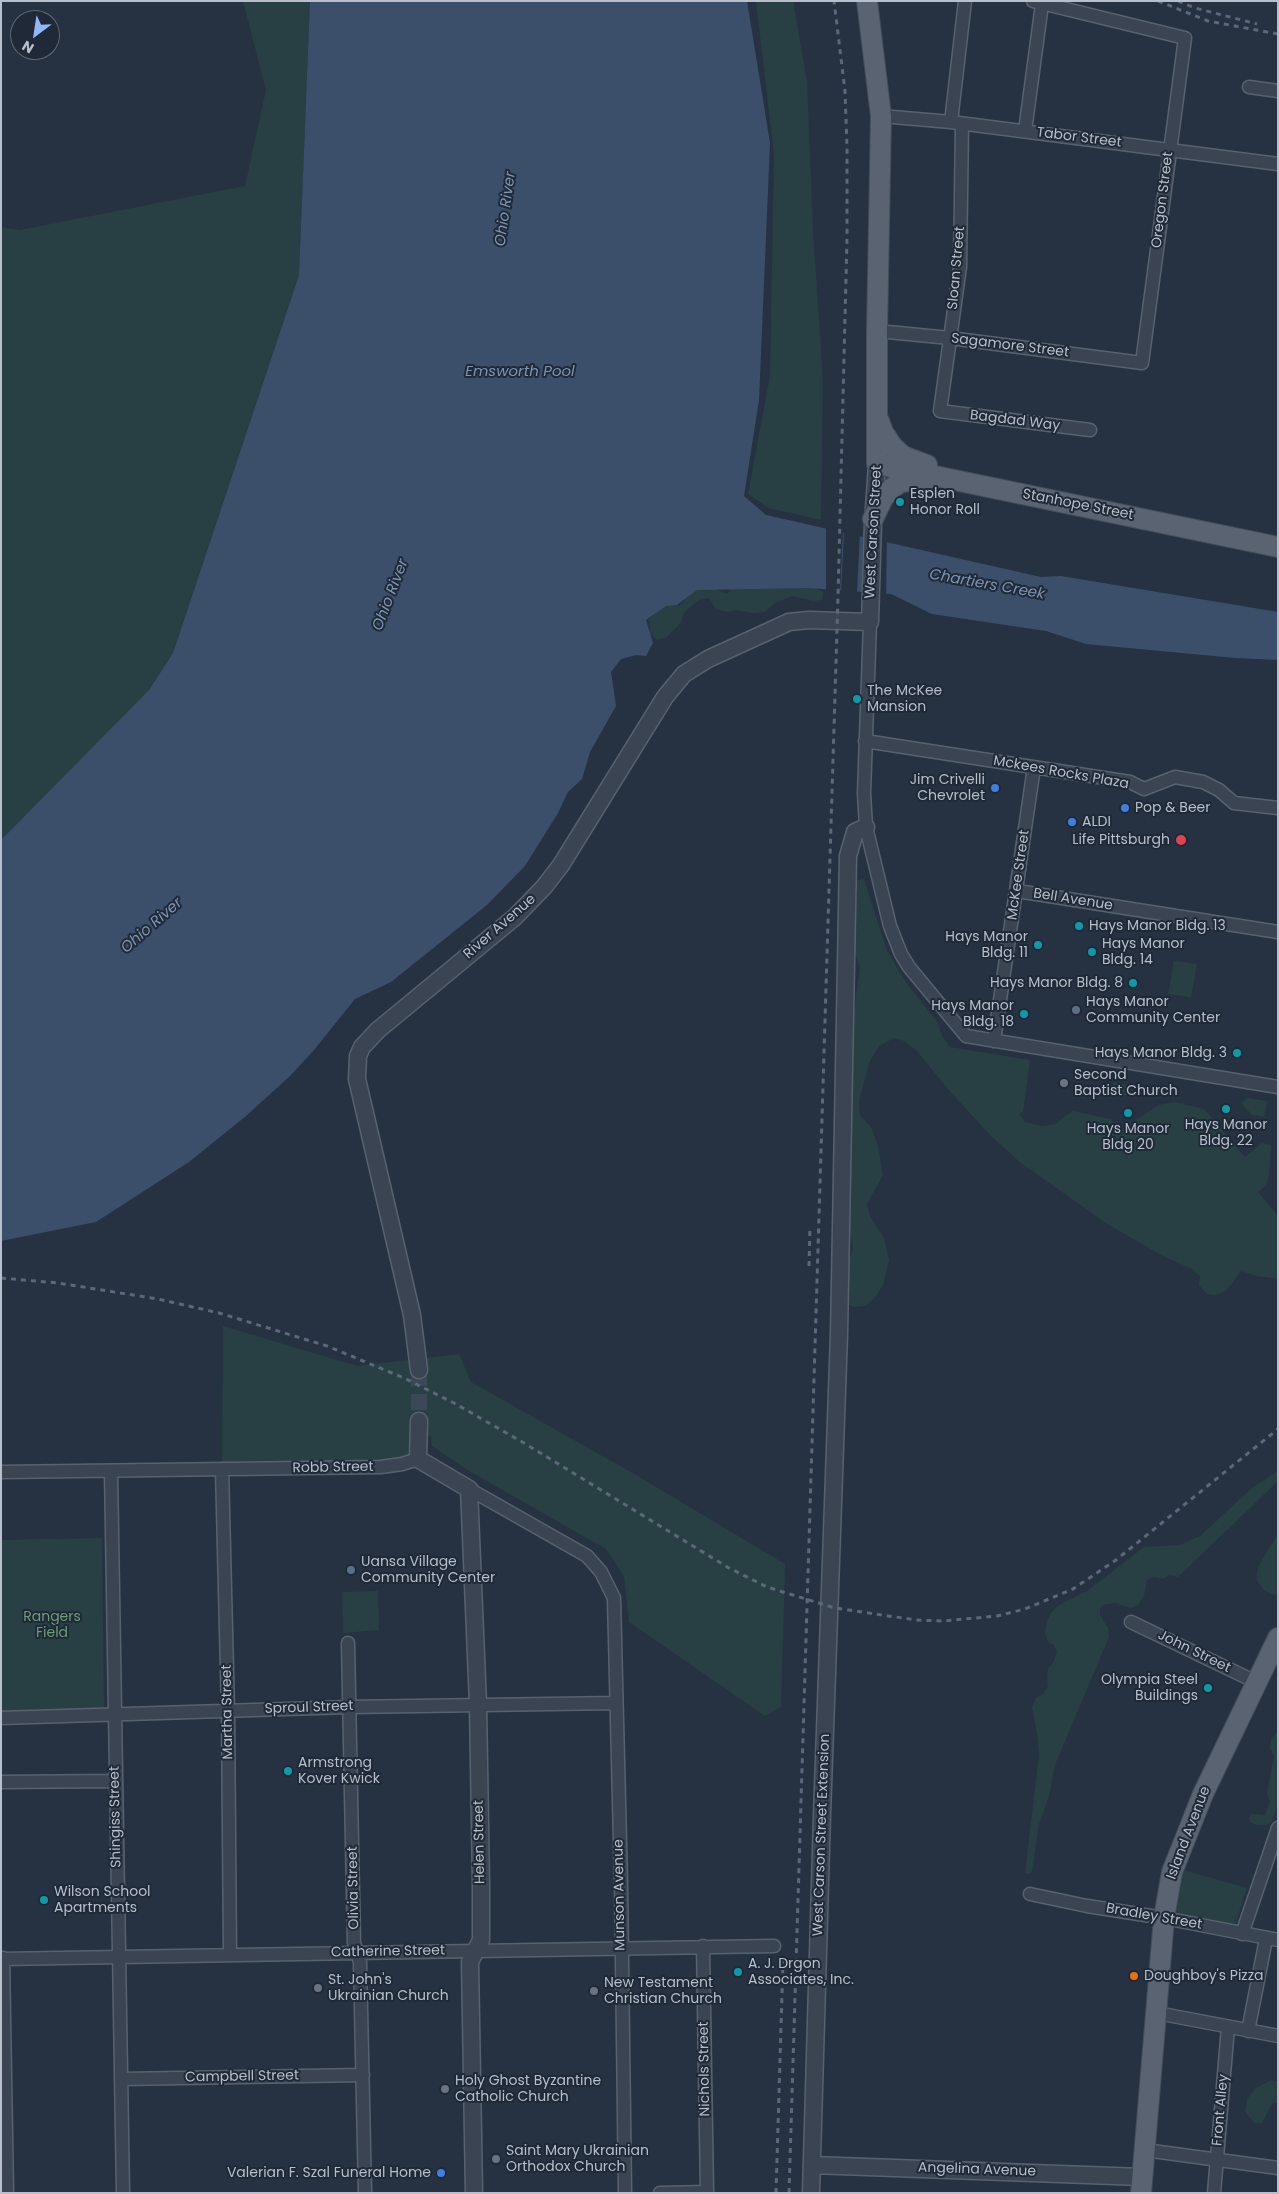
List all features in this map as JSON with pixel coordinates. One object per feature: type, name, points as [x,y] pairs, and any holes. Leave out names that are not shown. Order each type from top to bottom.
[{"type":"main road","name":"West Carson Street","points":[[867,1],[880,116],[877,464]]},
{"type":"main road","points":[[877,414],[883,432],[892,446],[904,456],[955,480]]},
{"type":"main road","name":"Stanhope Street","points":[[877,464],[1278,547]]},
{"type":"main road","points":[[873,521],[883,498],[892,488],[902,482],[955,480]]},
{"type":"main road","name":"Island Avenue","points":[[1142,2185],[1164,1918],[1175,1864],[1203,1794],[1278,1638]]},
{"type":"street","name":"Sloan Street","points":[[940,412],[960,267],[957,123],[965,1]]},
{"type":"street","name":"Oregon Street","points":[[1037,2],[1185,38],[1142,363]]},
{"type":"street","points":[[1025,131],[1037,2]]},
{"type":"street","points":[[1249,87],[1278,91]]},
{"type":"street","name":"Tabor Street","points":[[880,116],[957,123],[1169,148],[1278,164]]},
{"type":"street","name":"Sagamore Street","points":[[877,331],[950,338],[1142,363]]},
{"type":"street","name":"Bagdad Way","points":[[940,412],[1090,430]]},
{"type":"street","name":"West Carson Street","points":[[877,464],[873,521],[865,741],[864,793],[866,827],[890,926],[901,954],[909,967],[966,1036],[994,1041]]},
{"type":"street","name":"River Avenue","points":[[419,1370],[412,1315],[357,1079],[358,1056],[362,1047],[378,1030],[509,922],[539,893],[561,865],[664,697],[684,674],[708,659],[790,622],[810,620],[870,622]]},
{"type":"street","name":"Mckees Rocks Plaza","points":[[865,741],[1130,782],[1144,789],[1175,777],[1203,782],[1219,790],[1234,803],[1278,808]]},
{"type":"street","name":"McKee Street","points":[[994,1041],[1034,768]]},
{"type":"street","name":"West Carson Street Extension","points":[[812,2193],[839,1334],[848,856],[855,832],[866,827]]},
{"type":"street","name":"Bell Avenue","points":[[1016,892],[1278,932]]},
{"type":"street","points":[[994,1041],[1278,1087]]},
{"type":"street","points":[[419,1421],[418,1459],[469,1489]]},
{"type":"street","name":"Robb Street","points":[[1,1472],[381,1467],[402,1464],[418,1459]]},
{"type":"street","name":"Martha Street","points":[[222,1469],[228,1712],[230,1955]]},
{"type":"street","name":"Shingiss Street","points":[[110,1471],[123,2193]]},
{"type":"street","name":"Munson Avenue","points":[[469,1489],[587,1556],[601,1572],[614,1598],[625,2193]]},
{"type":"street","name":"Helen Street","points":[[469,1489],[478,1704],[481,1940],[470,1962],[474,2193]]},
{"type":"street","name":"John Street","points":[[1131,1622],[1256,1682]]},
{"type":"street","name":"Olivia Street","points":[[348,1643],[354,1943],[360,1962],[365,2193]]},
{"type":"street","name":"Sproul Street","points":[[1,1718],[115,1716],[349,1707],[616,1703]]},
{"type":"street","points":[[1,1782],[115,1782]]},
{"type":"street","points":[[1242,1934],[1278,1828]]},
{"type":"street","name":"Bradley Street","points":[[1030,1894],[1272,1939]]},
{"type":"street","points":[[1248,2031],[1272,1939]]},
{"type":"street","name":"Nichols Street","points":[[703,1946],[707,2192]]},
{"type":"street","name":"Catherine Street","points":[[2,1958],[774,1946]]},
{"type":"street","points":[[2,1958],[7,2193]]},
{"type":"street","points":[[1157,2013],[1278,2036]]},
{"type":"street","name":"Front Alley","points":[[1214,2193],[1228,2027]]},
{"type":"street","name":"Campbell Street","points":[[121,2080],[363,2075]]},
{"type":"street","points":[[1145,2150],[1278,2168]]},
{"type":"street","name":"Angelina Avenue","points":[[812,2165],[1142,2185]]},
{"type":"street","points":[[660,2193],[707,2192]]},
{"type":"green space","points":[[243,1],[310,1],[299,275],[173,653],[149,690],[1,840],[1,227],[20,230],[245,186],[266,90]]},
{"type":"green space","points":[[756,1],[793,1],[807,82],[813,231],[823,381],[821,520],[769,508],[748,494],[770,376],[774,155]]},
{"type":"green space","points":[[734,583],[815,588],[823,592],[822,600],[813,601],[792,596],[775,603],[765,612],[752,613],[737,610],[726,612],[716,609],[709,598],[699,600],[684,612],[681,622],[667,637],[657,640],[650,633],[649,619],[665,605],[680,605],[695,590],[713,588],[727,594]]},
{"type":"green space","points":[[864,879],[887,951],[908,985],[938,1023],[942,1036],[950,1047],[1030,1060],[1023,1112],[1019,1113],[1025,1122],[1042,1126],[1056,1124],[1073,1111],[1111,1119],[1119,1131],[1159,1105],[1174,1102],[1204,1109],[1245,1157],[1262,1143],[1271,1145],[1269,1175],[1266,1185],[1258,1192],[1278,1216],[1278,1279],[1257,1276],[1241,1271],[1227,1290],[1216,1295],[1207,1294],[1199,1285],[1200,1276],[1192,1269],[1161,1255],[1106,1223],[1021,1163],[991,1136],[948,1089],[916,1050],[904,1041],[894,1038],[879,1046],[869,1063],[859,1101],[860,1115],[871,1127],[878,1146],[883,1175],[867,1204],[870,1216],[884,1238],[889,1260],[883,1285],[875,1298],[865,1306],[854,1307],[844,1303],[845,1267],[853,1250],[850,1232],[840,1215],[844,1074],[860,969],[848,931],[849,882]]},
{"type":"green space","points":[[1174,961],[1197,964],[1191,997],[1168,994]]},
{"type":"green space","points":[[1115,1082],[1128,1085],[1127,1095],[1123,1097],[1109,1095],[1110,1086]]},
{"type":"green space","points":[[1248,1098],[1267,1101],[1264,1117],[1252,1115],[1241,1103]]},
{"type":"green space","points":[[223,1326],[357,1366],[459,1354],[471,1382],[636,1475],[785,1564],[781,1707],[765,1716],[629,1622],[624,1576],[606,1549],[471,1472],[432,1446],[431,1436],[412,1435],[411,1461],[222,1469]]},
{"type":"green space","points":[[1278,1471],[1278,1481],[1178,1577],[1170,1575],[1162,1579],[1154,1577],[1147,1580],[1144,1595],[1139,1604],[1131,1608],[1115,1603],[1103,1605],[1100,1609],[1100,1615],[1108,1628],[1109,1637],[1055,1765],[1049,1796],[1039,1824],[1032,1871],[1029,1874],[1025,1873],[1039,1754],[1032,1707],[1036,1698],[1043,1694],[1048,1687],[1048,1669],[1054,1661],[1057,1652],[1054,1645],[1048,1642],[1045,1632],[1051,1613],[1059,1605],[1087,1591],[1144,1547],[1180,1545],[1200,1536],[1252,1488]]},
{"type":"green space","points":[[1278,1534],[1278,1595],[1264,1590],[1256,1579],[1258,1567]]},
{"type":"green space","name":"Rangers Field","points":[[102,1538],[104,1711],[1,1713],[1,1540]]},
{"type":"green space","points":[[378,1591],[379,1630],[343,1633],[342,1592]]},
{"type":"green space","points":[[1278,1726],[1278,1804],[1272,1821],[1266,1825],[1257,1825],[1250,1822],[1249,1818],[1252,1814],[1265,1815],[1270,1802],[1267,1793],[1274,1756],[1270,1748],[1271,1739],[1277,1732]]},
{"type":"green space","points":[[1183,1870],[1247,1888],[1235,1925],[1179,1914],[1177,1911]]},
{"type":"green space","points":[[1272,2080],[1278,2082],[1278,2102],[1272,2104],[1262,2123],[1254,2123],[1245,2111],[1247,2099],[1256,2088]]},
{"type":"water","name":"Emsworth Pool","points":[[310,1],[747,1],[770,143],[759,400],[744,496],[766,515],[1041,577],[1061,576],[1278,612],[1278,660],[1235,658],[1086,644],[1046,631],[932,614],[891,594],[809,588],[697,590],[677,605],[666,606],[646,620],[653,643],[646,656],[636,655],[621,659],[611,672],[616,706],[590,752],[582,779],[568,792],[558,813],[525,866],[487,905],[391,982],[355,999],[314,1050],[290,1076],[246,1116],[189,1162],[96,1222],[1,1241],[1,840],[149,690],[173,653],[299,275]]},
{"type":"pier","points":[[826,527],[843,529],[840,593],[826,592]]},
{"type":"pier","points":[[844,530],[860,533],[857,594],[841,593]]},
{"type":"pier","points":[[863,534],[887,539],[886,595],[862,594]]},
{"type":"tunnel","points":[[419,1370],[419,1421]]},
{"type":"railway","points":[[789,2193],[838,597],[847,238],[845,91],[834,1]]},
{"type":"railway","points":[[1158,1],[1208,21],[1278,34]]},
{"type":"railway","points":[[1178,1],[1195,8],[1257,24]]},
{"type":"railway","points":[[809,1266],[810,1228]]},
{"type":"railway","points":[[1,1278],[58,1283],[158,1299],[219,1313],[327,1346],[404,1378],[454,1403],[524,1443],[729,1568],[767,1587],[835,1608],[916,1620],[943,1621],[997,1616],[1025,1609],[1073,1589],[1116,1560],[1278,1429]]},
{"type":"railway","points":[[776,2193],[783,1961]]},
{"type":"place","name":"Esplen Honor Roll","points":[[900,502]]},
{"type":"place","name":"The McKee Mansion","points":[[857,699]]},
{"type":"place","name":"Jim Crivelli Chevrolet","points":[[995,788]]},
{"type":"place","name":"Pop & Beer","points":[[1125,808]]},
{"type":"place","name":"ALDI","points":[[1072,822]]},
{"type":"place","name":"Life Pittsburgh","points":[[1181,840]]},
{"type":"place","name":"Hays Manor Bldg. 13","points":[[1079,926]]},
{"type":"place","name":"Hays Manor Bldg. 11","points":[[1038,945]]},
{"type":"place","name":"Hays Manor Bldg. 14","points":[[1092,952]]},
{"type":"place","name":"Hays Manor Bldg. 8","points":[[1133,983]]},
{"type":"place","name":"Hays Manor Community Center","points":[[1076,1010]]},
{"type":"place","name":"Hays Manor Bldg. 18","points":[[1024,1014]]},
{"type":"place","name":"Hays Manor Bldg. 3","points":[[1237,1053]]},
{"type":"place","name":"Second Baptist Church","points":[[1064,1083]]},
{"type":"place","name":"Hays Manor Bldg. 22","points":[[1226,1109]]},
{"type":"place","name":"Hays Manor Bldg 20","points":[[1128,1113]]},
{"type":"place","name":"Uansa Village Community Center","points":[[351,1570]]},
{"type":"place","name":"Olympia Steel Buildings","points":[[1208,1688]]},
{"type":"place","name":"Armstrong Kover Kwick","points":[[288,1771]]},
{"type":"place","name":"Wilson School Apartments","points":[[44,1900]]},
{"type":"place","name":"A. J. Drgon Associates, Inc.","points":[[738,1972]]},
{"type":"place","name":"Doughboy's Pizza","points":[[1134,1976]]},
{"type":"place","name":"St. John's Ukrainian Church","points":[[318,1988]]},
{"type":"place","name":"New Testament Christian Church","points":[[594,1991]]},
{"type":"place","name":"Holy Ghost Byzantine Catholic Church","points":[[445,2089]]},
{"type":"place","name":"Saint Mary Ukrainian Orthodox Church","points":[[496,2159]]},
{"type":"place","name":"Valerian F. Szal Funeral Home","points":[[441,2173]]},
{"type":"water label","name":"Ohio River","points":[[506,209]]},
{"type":"water label","name":"Chartiers Creek","points":[[987,585]]},
{"type":"water label","name":"Ohio River","points":[[391,595]]},
{"type":"water label","name":"Ohio River","points":[[152,926]]}]
